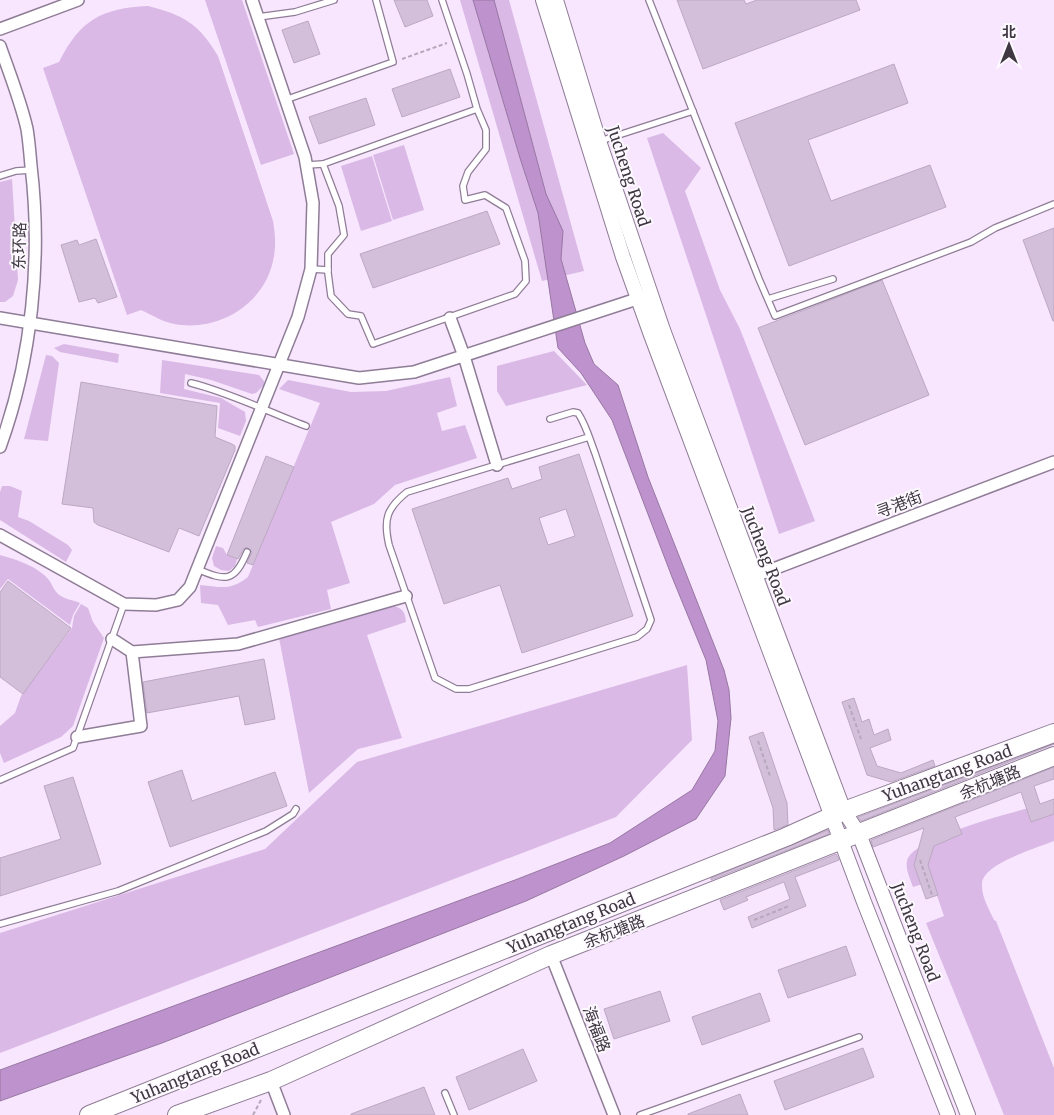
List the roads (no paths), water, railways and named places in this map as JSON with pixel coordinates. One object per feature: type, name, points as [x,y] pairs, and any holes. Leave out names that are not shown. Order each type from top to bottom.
[{"type":"main road","name":"Yuhangtang Road","points":[[89,1115],[786,837],[838,814],[1054,733]]},
{"type":"main road","name":"余杭塘路","points":[[178,1115],[271,1080],[551,955],[841,842],[1054,756]]},
{"type":"street","points":[[0,29],[78,0]]},
{"type":"street","points":[[0,535],[124,604],[156,605],[178,600],[190,587],[298,316],[311,268],[313,203],[307,165],[252,0]]},
{"type":"street","name":"Jucheng Road","points":[[543,0],[594,143],[644,297],[838,814],[859,834],[968,1115]]},
{"type":"street","name":"Jucheng Road","points":[[556,0],[594,143]]},
{"type":"street","name":"东环路","points":[[0,46],[27,128],[35,199],[36,264],[29,323],[17,393],[0,446]]},
{"type":"street","points":[[0,318],[359,378],[414,372],[644,297]]},
{"type":"street","name":"Jucheng Road","points":[[644,297],[755,576],[838,814],[841,842],[948,1115]]},
{"type":"street","points":[[450,318],[464,356],[497,465]]},
{"type":"street","name":"寻港街","points":[[755,576],[1054,462]]},
{"type":"street","points":[[112,639],[132,652],[238,644],[406,596]]},
{"type":"street","points":[[77,737],[141,726],[132,652]]},
{"type":"street","name":"海福路","points":[[551,955],[614,1115]]},
{"type":"street","points":[[271,1080],[284,1115]]},
{"type":"lane","points":[[257,17],[295,12],[334,0]]},
{"type":"lane","points":[[285,100],[393,62],[376,0]]},
{"type":"lane","points":[[323,164],[339,206],[344,235],[328,254],[331,296],[348,314],[362,316],[374,344],[515,294],[526,281],[525,261],[506,208],[485,195],[465,200],[463,186],[468,172],[486,149],[486,130],[477,109],[442,0]]},
{"type":"lane","points":[[650,0],[775,316],[972,242],[995,228],[1054,204]]},
{"type":"lane","points":[[307,165],[323,164],[477,109]]},
{"type":"lane","points":[[594,143],[693,111]]},
{"type":"lane","points":[[0,176],[16,171],[32,170]]},
{"type":"lane","points":[[311,268],[328,270]]},
{"type":"lane","points":[[768,299],[833,278]]},
{"type":"lane","points":[[190,383],[231,395],[306,426]]},
{"type":"lane","points":[[550,419],[573,412],[578,413],[589,437],[651,620],[647,630],[637,637],[469,688],[456,689],[435,678],[406,596],[386,531],[387,515],[394,502],[407,492],[589,437]]},
{"type":"lane","points":[[197,569],[215,576],[225,577],[233,575],[240,570],[247,552]]},
{"type":"lane","points":[[0,780],[73,748],[124,604]]},
{"type":"lane","points":[[0,924],[118,891],[266,832],[293,814],[296,809]]},
{"type":"lane","points":[[640,1115],[859,1037]]},
{"type":"lane","points":[[445,1093],[454,1115]]}]
